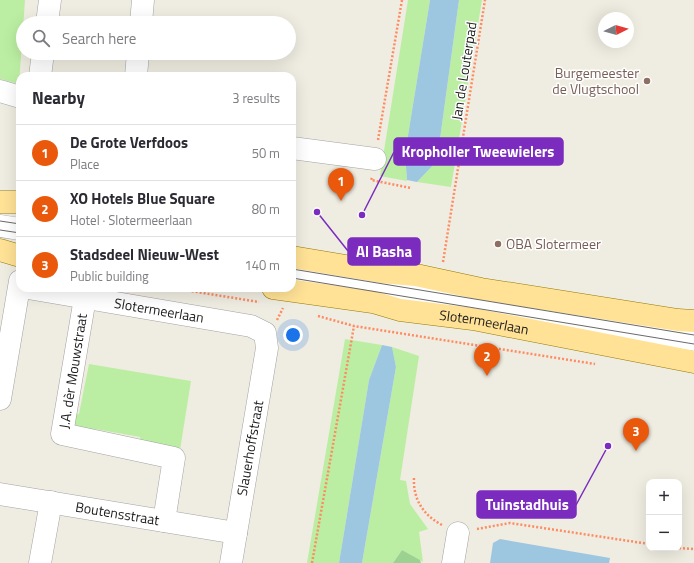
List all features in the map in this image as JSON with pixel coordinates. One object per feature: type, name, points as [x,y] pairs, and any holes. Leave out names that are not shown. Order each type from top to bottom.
[{"type":"main road","points":[[0,202],[16,202]]},
{"type":"main road","points":[[0,250],[16,255]]},
{"type":"main road","points":[[296,258],[381,272],[416,275],[489,290],[678,320],[694,320]]},
{"type":"main road","name":"Slotermeerlaan","points":[[274,300],[373,302],[400,310],[473,319],[694,362]]},
{"type":"street","points":[[48,16],[50,0]]},
{"type":"street","points":[[142,16],[143,0]]},
{"type":"street","points":[[41,72],[42,60]]},
{"type":"street","points":[[136,72],[137,60]]},
{"type":"street","points":[[0,91],[16,96]]},
{"type":"street","points":[[296,149],[375,159]]},
{"type":"street","points":[[0,226],[16,228]]},
{"type":"street","name":"Slotermeerlaan","points":[[296,275],[694,340]]},
{"type":"street","points":[[0,399],[17,292]]},
{"type":"street","name":"Slotermeerlaan","points":[[54,292],[251,326],[265,333]]},
{"type":"street","name":"J.A. dèr Mouwstraat","points":[[84,298],[62,434],[174,458],[164,521]]},
{"type":"street","name":"Slauerhoffstraat","points":[[231,563],[268,348],[265,333]]},
{"type":"street","name":"Boutensstraat","points":[[0,494],[236,533]]},
{"type":"street","points":[[40,563],[50,502]]},
{"type":"street","points":[[453,563],[458,533]]},
{"type":"path","points":[[402,0],[371,180],[411,188]]},
{"type":"path","name":"Jan de Louterpad","points":[[442,264],[485,0]]},
{"type":"path","name":"Slotermeerlaan","points":[[206,292],[274,300]]},
{"type":"path","points":[[274,300],[291,308]]},
{"type":"path","points":[[312,314],[354,326],[602,366]]},
{"type":"path","points":[[312,563],[354,326]]},
{"type":"path","points":[[433,343],[434,338]]},
{"type":"path","points":[[414,478],[416,498],[420,507],[438,523],[458,533],[510,523],[646,544]]},
{"type":"path","points":[[682,548],[694,549]]},
{"type":"green space","points":[[0,0],[25,0],[24,16],[16,16],[16,60],[21,60],[20,72],[16,72],[16,83],[0,79]]},
{"type":"green space","points":[[408,0],[430,0],[405,154],[407,181],[380,176]]},
{"type":"green space","points":[[459,0],[482,0],[451,187],[417,182],[437,161]]},
{"type":"green space","points":[[345,339],[382,345],[369,380],[339,563],[307,563]]},
{"type":"green space","points":[[392,347],[419,356],[400,480],[406,481],[410,504],[428,529],[419,532],[423,562],[402,550],[393,563],[362,563],[396,367]]},
{"type":"green space","points":[[89,364],[191,381],[180,450],[140,442],[140,437],[95,429],[94,433],[72,428],[75,413],[79,414]]},
{"type":"green space","points":[[402,550],[420,560],[421,563],[393,563]]},
{"type":"water","points":[[430,0],[459,0],[437,161],[417,182],[407,180],[405,154]]},
{"type":"water","points":[[382,345],[392,347],[396,367],[362,563],[339,563],[369,380]]},
{"type":"water","points":[[500,539],[610,558],[609,563],[490,563],[493,543]]},
{"type":"tram line","points":[[0,221],[16,223]]},
{"type":"tram line","points":[[0,230],[16,232]]},
{"type":"tram line","points":[[296,270],[694,335]]},
{"type":"tram line","points":[[296,279],[694,344]]},
{"type":"place","name":"Burgemeester de Vlugtschool","points":[[647,81]]},
{"type":"place","name":"De Grote Verfdoos","points":[[341,201]]},
{"type":"place","name":"Al Basha","points":[[317,212]]},
{"type":"place","name":"Kropholler Tweewielers","points":[[362,215]]},
{"type":"place","name":"OBA Slotermeer","points":[[498,244]]},
{"type":"place","name":"XO Hotels Blue Square","points":[[487,376]]},
{"type":"place","name":"Tuinstadhuis","points":[[608,446]]},
{"type":"place","name":"Stadsdeel Nieuw-West","points":[[636,451]]}]
